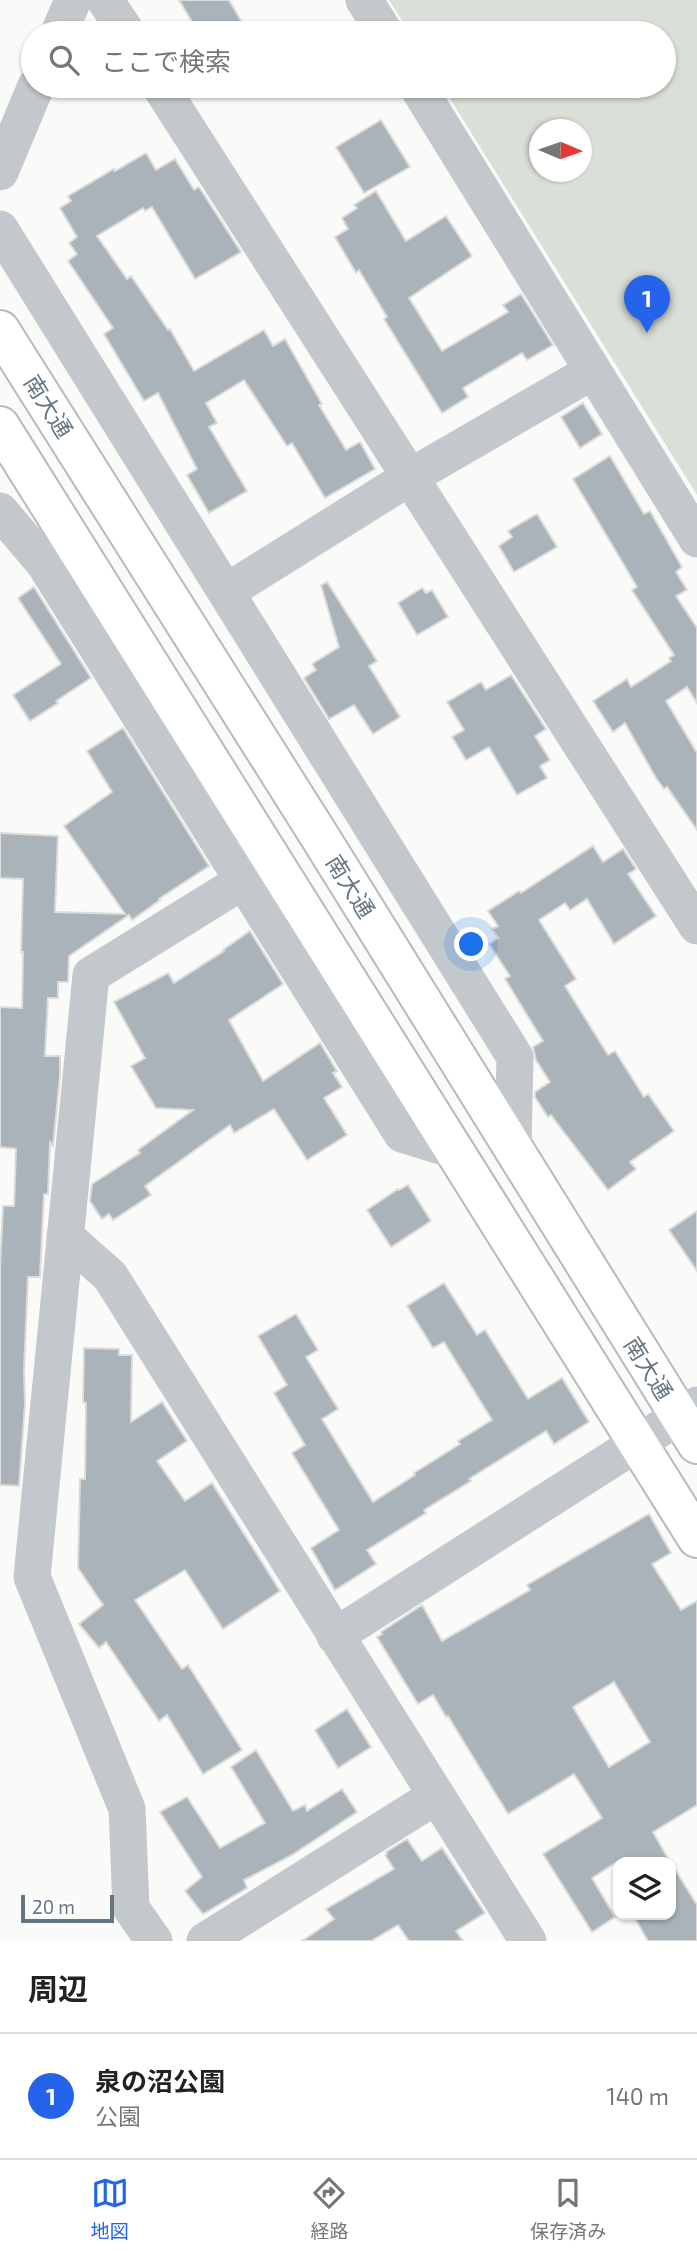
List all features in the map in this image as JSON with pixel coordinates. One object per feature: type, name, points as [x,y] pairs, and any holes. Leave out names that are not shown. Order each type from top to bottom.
[{"type":"main road","name":"南大通","points":[[0,330],[513,1147],[691,1422]]},
{"type":"main road","points":[[0,426],[697,1538]]},
{"type":"street","points":[[64,21],[73,0]]},
{"type":"street","points":[[105,0],[119,21]]},
{"type":"street","points":[[364,0],[377,21]]},
{"type":"street","points":[[0,172],[31,98]]},
{"type":"street","points":[[168,98],[697,926]]},
{"type":"street","points":[[424,98],[697,538]]},
{"type":"street","points":[[0,229],[515,1057],[513,1147]]},
{"type":"street","points":[[226,592],[410,477],[593,370]]},
{"type":"street","points":[[0,512],[44,563],[402,1134],[454,1150]]},
{"type":"street","points":[[155,1941],[131,1908],[127,1809],[32,1577],[91,975],[243,881]]},
{"type":"street","points":[[65,1236],[110,1276],[527,1941]]},
{"type":"street","points":[[335,1636],[636,1442],[691,1422]]},
{"type":"street","points":[[205,1941],[436,1796]]},
{"type":"shaded area","points":[[389,0],[697,0],[697,495],[449,98],[676,98],[676,21],[402,21]]},
{"type":"building","points":[[179,0],[229,0],[241,21],[192,21]]},
{"type":"building","points":[[381,120],[410,167],[364,193],[336,147]]},
{"type":"building","points":[[146,153],[156,170],[175,159],[194,190],[199,187],[241,252],[195,279],[152,207],[145,211],[143,208],[97,236],[127,279],[131,276],[168,330],[170,329],[194,371],[264,330],[273,346],[285,339],[346,450],[360,442],[375,469],[325,498],[292,443],[287,446],[244,380],[206,403],[217,423],[209,427],[247,491],[209,513],[187,475],[197,469],[158,393],[144,401],[104,334],[113,328],[68,261],[77,254],[69,243],[77,237],[60,208],[71,201],[68,196]]},
{"type":"building","points":[[376,191],[406,241],[446,216],[472,256],[409,298],[442,351],[508,312],[503,305],[521,294],[553,345],[527,360],[522,353],[463,388],[468,397],[442,413],[384,319],[387,317],[359,270],[356,273],[335,237],[348,229],[342,218],[357,208],[354,205]]},
{"type":"building","points":[[583,403],[602,434],[580,448],[561,417]]},
{"type":"building","points":[[610,456],[644,514],[650,511],[682,567],[676,572],[687,590],[676,596],[697,628],[697,703],[687,687],[666,701],[697,753],[697,830],[667,787],[664,789],[656,778],[625,723],[613,732],[593,701],[627,679],[631,687],[671,661],[669,658],[674,655],[632,590],[637,587],[573,479]]},
{"type":"building","points":[[537,514],[557,547],[514,572],[499,546],[512,537],[508,531]]},
{"type":"building","points":[[327,582],[377,661],[369,666],[400,717],[373,734],[354,705],[329,719],[304,678],[316,670],[312,664],[339,647],[321,585]]},
{"type":"building","points":[[34,587],[91,678],[30,721],[13,695],[61,664],[18,598]]},
{"type":"building","points":[[422,588],[426,593],[432,590],[448,617],[417,635],[398,603]]},
{"type":"building","points":[[511,675],[546,729],[535,736],[550,760],[540,766],[547,778],[517,795],[489,747],[466,760],[452,737],[464,730],[447,702],[481,682],[486,690]]},
{"type":"building","points":[[123,728],[209,866],[132,920],[129,915],[69,956],[68,982],[58,982],[58,998],[48,998],[45,1056],[60,1056],[60,1076],[53,1146],[50,1142],[48,1194],[44,1194],[40,1277],[28,1277],[25,1404],[19,1486],[0,1485],[0,1267],[3,1206],[14,1206],[16,1149],[0,1147],[0,1007],[22,1008],[23,879],[0,878],[0,833],[58,836],[55,912],[125,914],[64,826],[112,792],[87,751]]},
{"type":"building","points":[[593,846],[603,862],[623,849],[636,869],[628,874],[656,916],[614,944],[587,899],[570,910],[565,903],[539,920],[576,979],[565,986],[608,1055],[615,1051],[644,1097],[648,1094],[674,1131],[630,1162],[636,1169],[608,1190],[551,1115],[548,1117],[535,1097],[535,1092],[550,1082],[536,1060],[533,1047],[543,1041],[505,979],[510,976],[489,944],[498,938],[492,929],[498,926],[488,911]]},
{"type":"building","points":[[250,931],[283,984],[229,1020],[263,1081],[320,1043],[337,1071],[333,1073],[342,1087],[324,1098],[347,1135],[307,1160],[274,1109],[234,1133],[230,1125],[145,1186],[151,1195],[113,1220],[109,1214],[102,1219],[90,1201],[92,1184],[140,1153],[138,1150],[193,1110],[156,1108],[131,1066],[145,1058],[114,1002],[168,973],[174,983]]},
{"type":"building","points":[[408,1185],[431,1221],[391,1247],[367,1210]]},
{"type":"building","points":[[697,1211],[697,1271],[669,1230]]},
{"type":"building","points":[[444,1283],[477,1335],[485,1330],[528,1399],[562,1378],[589,1422],[554,1444],[546,1431],[469,1479],[471,1481],[424,1510],[426,1513],[367,1550],[376,1564],[335,1590],[311,1548],[339,1530],[292,1453],[305,1445],[274,1393],[287,1385],[258,1336],[296,1314],[318,1350],[306,1357],[338,1409],[322,1419],[373,1502],[492,1420],[444,1342],[433,1348],[407,1306]]},
{"type":"building","points":[[84,1348],[119,1349],[119,1355],[132,1355],[131,1422],[162,1402],[187,1441],[157,1461],[185,1501],[212,1483],[280,1591],[223,1629],[185,1570],[135,1600],[182,1669],[188,1665],[242,1750],[203,1774],[167,1715],[159,1721],[106,1642],[99,1648],[79,1624],[103,1605],[78,1568],[80,1479],[85,1479]]},
{"type":"building","points":[[649,1514],[671,1553],[652,1564],[681,1610],[697,1601],[697,1805],[653,1832],[667,1857],[613,1857],[613,1865],[592,1878],[613,1914],[613,1918],[592,1932],[543,1854],[602,1818],[574,1774],[508,1814],[433,1695],[418,1704],[377,1637],[422,1605],[442,1641],[530,1590],[527,1585]],"holes":[[[614,1682],[650,1742],[609,1767],[573,1707]]]},
{"type":"building","points":[[347,1709],[371,1747],[338,1768],[315,1730]]},
{"type":"building","points":[[256,1750],[293,1811],[305,1805],[307,1811],[342,1789],[357,1812],[292,1855],[244,1880],[247,1888],[203,1914],[185,1891],[202,1877],[160,1812],[187,1797],[220,1848],[265,1823],[231,1767]]},
{"type":"building","points":[[407,1839],[422,1861],[442,1848],[485,1913],[456,1931],[463,1941],[409,1941],[398,1925],[371,1941],[302,1941],[334,1919],[326,1909],[394,1869],[385,1855],[386,1852]]},
{"type":"building","points":[[676,1871],[697,1905],[697,1941],[648,1941],[636,1920],[676,1920]]},
{"type":"place","name":"泉の沼公園","points":[[647,333]]}]
